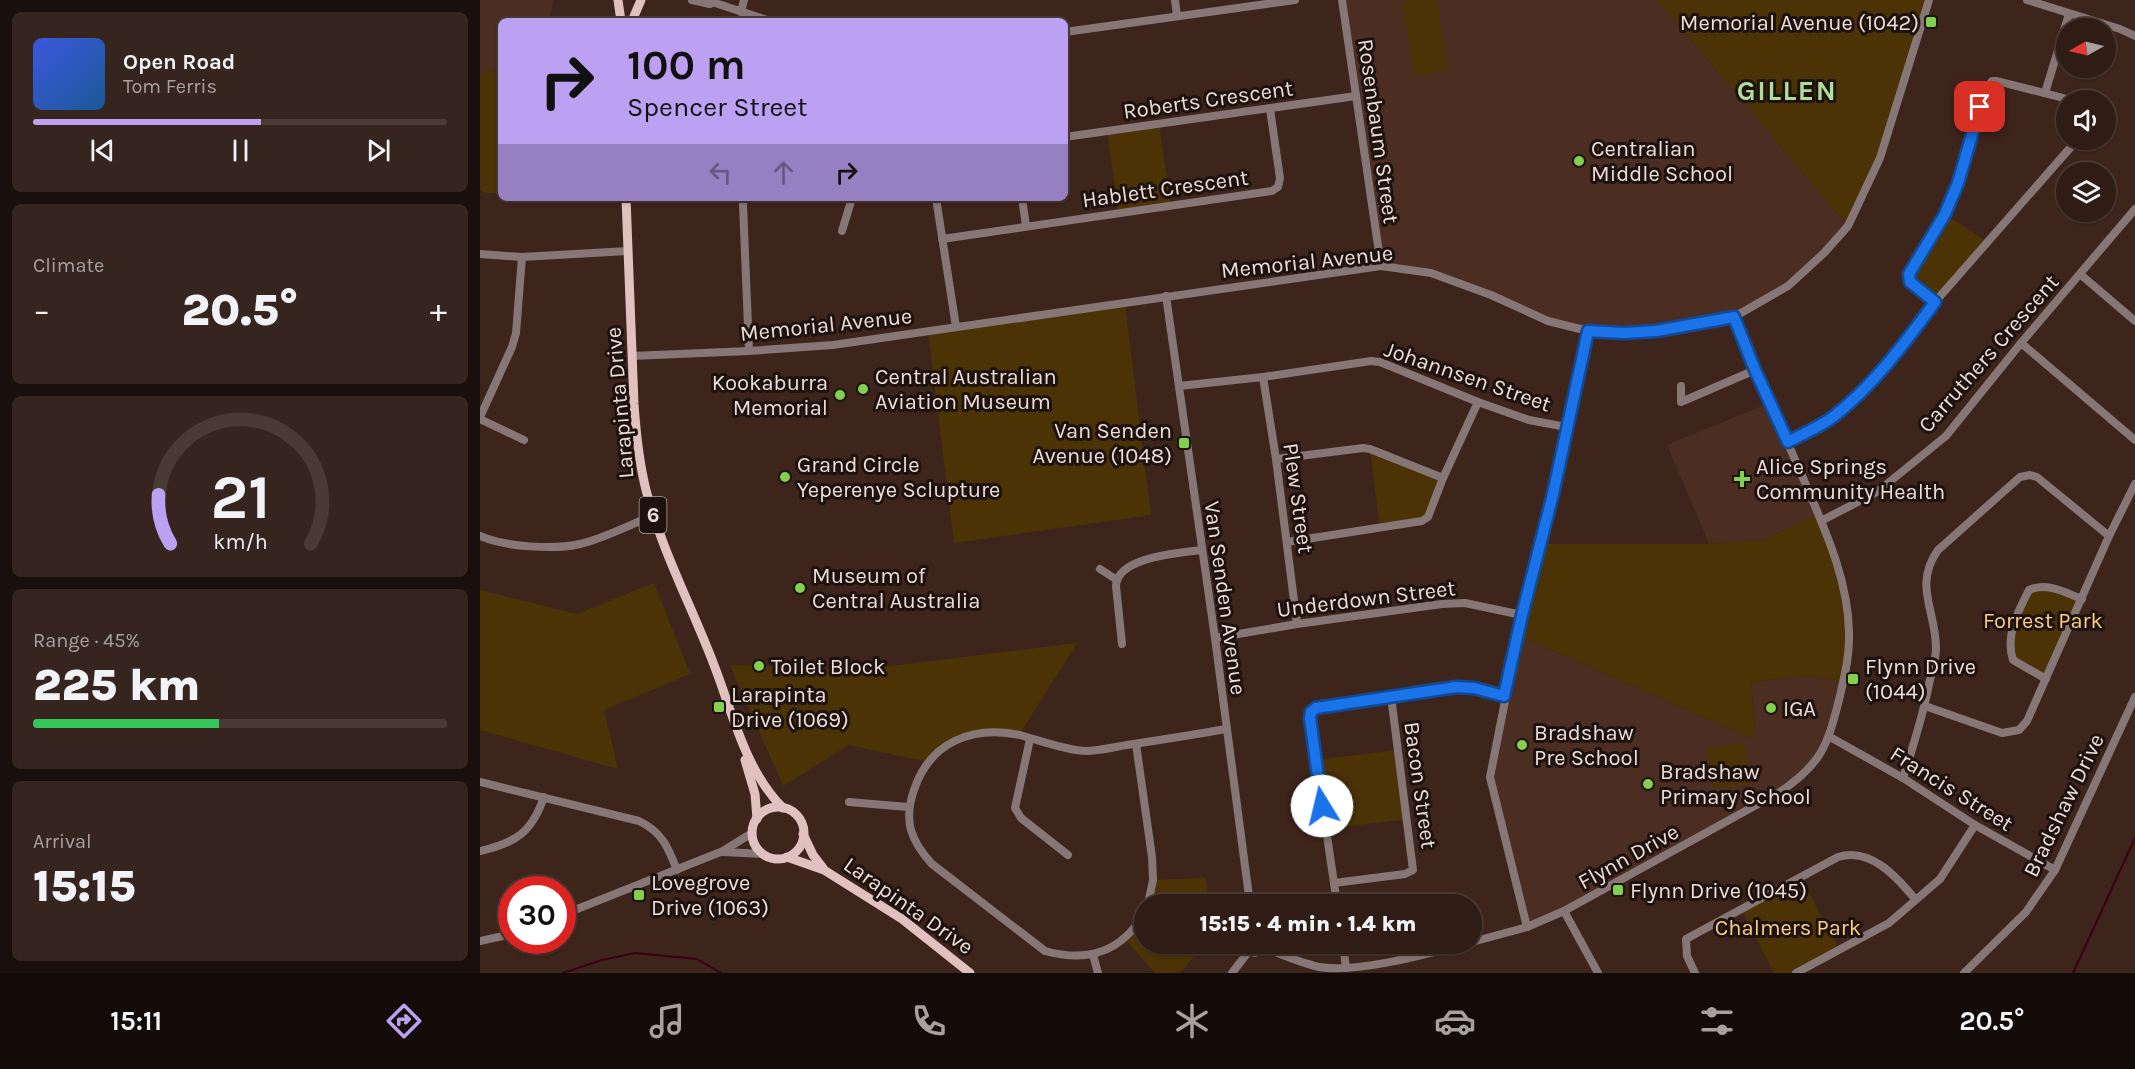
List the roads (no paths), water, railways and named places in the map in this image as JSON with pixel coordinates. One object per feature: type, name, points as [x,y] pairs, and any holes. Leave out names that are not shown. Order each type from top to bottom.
[{"type":"main road","points":[[618,0],[621,18]]},
{"type":"main road","points":[[633,18],[641,0]]},
{"type":"main road","name":"Larapinta Drive","points":[[626,201],[637,439],[646,489],[654,515],[743,743],[759,779],[783,808]]},
{"type":"main road","name":"Larapinta Drive","points":[[714,664],[754,787],[756,819]]},
{"type":"main road","points":[[756,819],[768,809],[783,808]]},
{"type":"main road","name":"6","points":[[783,808],[796,815],[803,834]]},
{"type":"main road","name":"6","points":[[752,833],[756,819]]},
{"type":"main road","points":[[752,833],[754,843],[763,854]]},
{"type":"main road","points":[[787,857],[799,848],[803,834]]},
{"type":"main road","name":"Larapinta Drive","points":[[803,834],[813,855],[824,870]]},
{"type":"main road","name":"6","points":[[763,854],[772,858],[787,857]]},
{"type":"main road","name":"Larapinta Drive","points":[[787,857],[824,870],[902,919],[970,973]]},
{"type":"street","points":[[692,0],[729,8]]},
{"type":"street","points":[[706,0],[760,18]]},
{"type":"street","points":[[741,12],[744,0]]},
{"type":"street","points":[[1175,0],[1177,16]]},
{"type":"street","points":[[1068,32],[1295,0]]},
{"type":"street","name":"Rosenbaum Street","points":[[1342,0],[1381,266]]},
{"type":"street","name":"Memorial Avenue","points":[[632,356],[833,345],[1381,266],[1431,273],[1491,295],[1548,321],[1588,331],[1624,333],[1656,331],[1734,317],[1788,286],[1824,253],[1848,226],[1880,158],[1929,0]]},
{"type":"street","points":[[2027,0],[2120,29],[2135,36]]},
{"type":"street","points":[[2045,93],[2069,14]]},
{"type":"street","points":[[1935,302],[1910,282],[1909,274],[1936,231],[1954,194],[1986,88],[1992,81],[1997,81],[2056,96]]},
{"type":"street","name":"Roberts Crescent","points":[[1068,138],[1356,96]]},
{"type":"street","name":"Hablett Crescent","points":[[942,239],[1272,191],[1278,188],[1280,178],[1270,109]]},
{"type":"street","points":[[1788,442],[1832,418],[1862,390],[1902,347],[1935,302],[2068,150]]},
{"type":"street","points":[[744,201],[749,351]]},
{"type":"street","points":[[842,231],[851,201]]},
{"type":"street","points":[[936,201],[956,327]]},
{"type":"street","points":[[1022,201],[1026,226]]},
{"type":"street","name":"Carruthers Crescent","points":[[1821,521],[1877,492],[1946,436],[2021,343],[2135,209]]},
{"type":"street","points":[[480,254],[522,257],[628,251]]},
{"type":"street","points":[[522,257],[516,333],[480,418],[524,440]]},
{"type":"street","points":[[2080,274],[2135,321]]},
{"type":"street","name":"Van Senden Avenue","points":[[1166,296],[1249,894]]},
{"type":"street","name":"Flynn Drive","points":[[1482,939],[1527,927],[1564,911],[1779,792],[1799,779],[1814,764],[1830,737],[1849,654],[1849,632],[1842,578],[1821,521],[1734,317]]},
{"type":"street","points":[[1527,927],[1490,777],[1504,696],[1553,494],[1588,331]]},
{"type":"street","points":[[2021,343],[2135,440]]},
{"type":"street","name":"Johannsen Street","points":[[1179,386],[1263,377],[1371,361],[1380,362],[1529,420],[1566,428]]},
{"type":"street","points":[[1681,386],[1681,402],[1755,370]]},
{"type":"street","name":"Plew Street","points":[[1263,377],[1297,624]]},
{"type":"street","points":[[1287,542],[1422,521],[1428,517],[1478,402]]},
{"type":"street","points":[[1276,459],[1370,448],[1443,478]]},
{"type":"street","points":[[1904,778],[1925,705],[1936,647],[1926,581],[1929,563],[1938,550],[2025,475],[2037,477],[2109,536]]},
{"type":"street","points":[[1925,705],[2002,733],[2019,730],[2027,721],[2109,536],[2135,484]]},
{"type":"street","points":[[480,536],[494,543],[509,546],[568,546],[582,544],[654,515]]},
{"type":"street","points":[[1122,644],[1117,579],[1122,573],[1134,565],[1156,557],[1201,550]]},
{"type":"street","points":[[1100,569],[1117,579]]},
{"type":"street","points":[[2046,679],[2013,660],[2010,651],[2014,620],[2029,590],[2038,586],[2048,586],[2082,599]]},
{"type":"street","name":"Underdown Street","points":[[1215,638],[1297,624],[1465,603],[1522,615]]},
{"type":"street","points":[[1336,894],[1311,712],[1323,705],[1456,687],[1474,688],[1504,696]]},
{"type":"street","name":"Bacon Street","points":[[1334,883],[1405,874],[1413,870],[1391,696]]},
{"type":"street","name":"Bradshaw Drive","points":[[1964,973],[2026,912],[2055,870],[2135,697]]},
{"type":"street","points":[[1134,929],[1124,939],[1093,955],[1059,955],[1046,951],[932,864],[921,851],[910,825],[908,807],[915,786],[928,762],[950,742],[980,732],[998,732],[1085,751],[1226,729]]},
{"type":"street","name":"Francis Street","points":[[1830,737],[1904,778],[1975,825],[2055,870]]},
{"type":"street","points":[[1030,738],[1015,808],[1021,818],[1068,855]]},
{"type":"street","points":[[1136,744],[1152,857],[1153,880],[1150,894]]},
{"type":"street","points":[[480,782],[629,818],[652,827],[668,847],[677,870]]},
{"type":"street","points":[[480,851],[515,841],[538,815],[544,797]]},
{"type":"street","points":[[849,802],[908,807]]},
{"type":"street","points":[[1796,973],[1888,923],[1940,879],[1975,825]]},
{"type":"street","points":[[576,910],[723,851],[752,833]]},
{"type":"street","points":[[723,851],[763,854]]},
{"type":"street","points":[[1695,973],[1687,956],[1686,939],[1838,857],[1862,854],[1899,879],[1915,899]]},
{"type":"street","points":[[1564,911],[1598,973]]},
{"type":"street","points":[[480,941],[498,937]]},
{"type":"street","points":[[1232,973],[1244,954]]},
{"type":"street","points":[[1286,954],[1318,966],[1346,968],[1427,954]]},
{"type":"street","points":[[1344,954],[1346,968]]},
{"type":"street","points":[[1093,955],[1098,973]]},
{"type":"waterway","points":[[2073,973],[2135,838]]},
{"type":"waterway","points":[[563,973],[602,960],[635,953],[697,959],[721,973]]},
{"type":"place","name":"Memorial Avenue (1042)","points":[[1931,22]]},
{"type":"place","name":"Centralian Middle School","points":[[1579,161]]},
{"type":"place","name":"Central Australian Aviation Museum","points":[[863,389]]},
{"type":"place","name":"Kookaburra Memorial","points":[[840,395]]},
{"type":"place","name":"Van Senden Avenue (1048)","points":[[1184,443]]},
{"type":"place","name":"Grand Circle Yeperenye Sclupture","points":[[785,477]]},
{"type":"place","name":"Alice Springs Community Health","points":[[1742,479]]},
{"type":"place","name":"Museum of Central Australia","points":[[800,588]]},
{"type":"place","name":"Toilet Block","points":[[759,666]]},
{"type":"place","name":"Flynn Drive (1044)","points":[[1853,679]]},
{"type":"place","name":"Larapinta Drive (1069)","points":[[719,707]]},
{"type":"place","name":"IGA","points":[[1771,708]]},
{"type":"place","name":"Bradshaw Pre School","points":[[1522,745]]},
{"type":"place","name":"Bradshaw Primary School","points":[[1648,784]]},
{"type":"place","name":"Flynn Drive (1045)","points":[[1618,890]]},
{"type":"place","name":"Lovegrove Drive (1063)","points":[[639,895]]},
{"type":"district","name":"GILLEN","points":[[1787,90]]},
{"type":"park label","name":"Forrest Park","points":[[2043,620]]},
{"type":"park label","name":"Chalmers Park","points":[[1788,927]]}]
